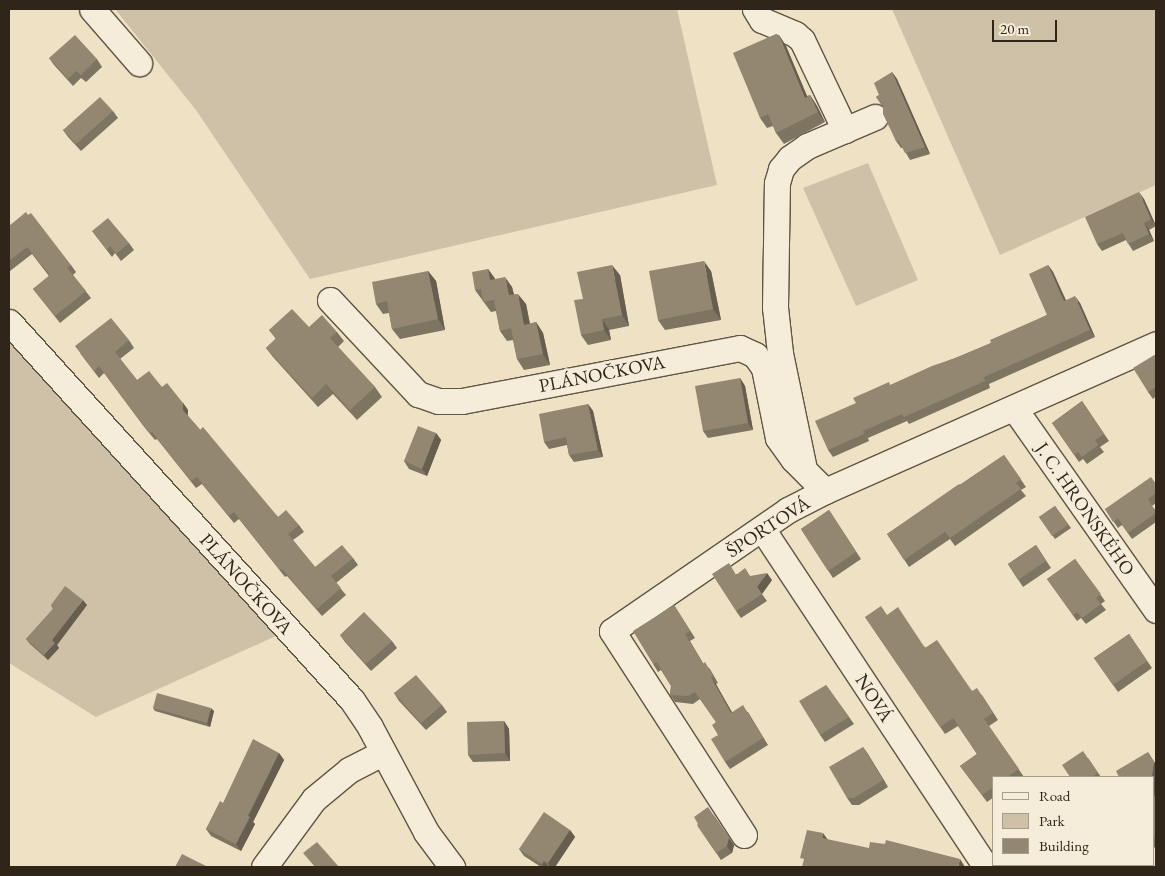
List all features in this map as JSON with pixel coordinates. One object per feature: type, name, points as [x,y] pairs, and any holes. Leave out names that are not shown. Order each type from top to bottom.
[{"type":"street","points":[[92,9],[139,63]]},
{"type":"street","points":[[755,9],[762,20],[795,34],[802,40],[845,130]]},
{"type":"street","points":[[804,470],[780,353],[774,307],[777,183],[782,169],[790,158],[807,146],[875,117]]},
{"type":"street","name":"PLÁNOČKOVA","points":[[330,300],[418,394],[438,401],[462,401],[740,348],[756,355],[764,368],[778,438],[804,470],[825,491]]},
{"type":"street","name":"PLÁNOČKOVA","points":[[9,322],[352,700],[370,727],[382,753],[426,832],[452,867]]},
{"type":"street","name":"ŠPORTOVÁ","points":[[744,835],[612,631],[763,530],[788,510],[825,491],[1156,344]]},
{"type":"street","name":"J. C. HRONSKÉHO","points":[[1014,408],[1156,610]]},
{"type":"street","name":"NOVÁ","points":[[763,530],[986,867]]},
{"type":"street","points":[[264,867],[314,799],[349,770],[382,753]]},
{"type":"green space","points":[[115,9],[677,9],[717,185],[310,279],[196,110]]},
{"type":"green space","points":[[892,9],[1156,9],[1156,185],[1000,255]]},
{"type":"green space","points":[[868,163],[918,280],[856,306],[803,188]]},
{"type":"green space","points":[[9,337],[276,636],[96,717],[9,663]]},
{"type":"building","points":[[776,34],[779,35],[805,98],[810,95],[818,112],[776,133],[768,114],[760,118],[733,53]]},
{"type":"building","points":[[75,35],[97,59],[81,75],[76,71],[68,79],[49,58]]},
{"type":"building","points":[[892,72],[925,147],[905,153],[899,141],[896,141],[883,114],[883,105],[876,97],[879,95],[874,83]]},
{"type":"building","points":[[100,97],[113,111],[76,144],[63,130]]},
{"type":"building","points":[[1139,192],[1151,219],[1144,223],[1149,234],[1128,244],[1123,233],[1097,244],[1085,217]]},
{"type":"building","points":[[26,212],[28,215],[31,213],[71,265],[67,268],[86,291],[55,316],[33,289],[50,275],[27,247],[9,261],[9,226]]},
{"type":"building","points":[[108,218],[129,243],[116,254],[110,246],[107,250],[92,231]]},
{"type":"building","points":[[704,261],[713,309],[658,320],[649,271]]},
{"type":"building","points":[[612,265],[622,315],[602,319],[604,330],[581,335],[574,300],[583,299],[577,272]]},
{"type":"building","points":[[1048,265],[1064,301],[1075,296],[1090,330],[984,377],[985,381],[904,417],[902,414],[863,431],[864,434],[828,450],[815,421],[856,403],[853,398],[889,382],[890,385],[932,366],[961,356],[991,343],[990,340],[1047,315],[1029,274]]},
{"type":"building","points":[[488,269],[490,280],[505,277],[509,295],[518,294],[524,325],[536,322],[543,354],[517,359],[511,328],[500,331],[494,300],[483,302],[481,289],[475,290],[472,272]]},
{"type":"building","points":[[428,271],[438,319],[392,329],[387,301],[376,304],[372,282]]},
{"type":"building","points":[[292,309],[309,327],[322,315],[337,332],[330,338],[375,387],[350,410],[326,384],[312,398],[266,348],[276,338],[269,330]]},
{"type":"building","points":[[111,318],[129,340],[115,352],[137,380],[149,371],[162,387],[167,383],[183,403],[183,410],[200,430],[203,427],[278,517],[286,510],[299,525],[288,534],[315,567],[342,545],[353,558],[331,576],[341,588],[317,609],[282,569],[280,570],[234,512],[229,516],[197,477],[191,481],[152,432],[150,433],[140,421],[99,366],[94,371],[75,346]]},
{"type":"building","points":[[1156,354],[1156,387],[1148,392],[1133,368]]},
{"type":"building","points":[[740,378],[748,423],[703,431],[695,386]]},
{"type":"building","points":[[1082,401],[1104,434],[1095,440],[1098,445],[1082,457],[1078,452],[1074,455],[1052,423]]},
{"type":"building","points":[[588,404],[598,450],[569,455],[566,437],[544,442],[539,414]]},
{"type":"building","points":[[418,426],[436,433],[422,469],[404,461]]},
{"type":"building","points":[[1004,455],[1021,479],[1016,483],[1021,489],[950,538],[945,532],[904,560],[887,534]]},
{"type":"building","points":[[1151,477],[1156,484],[1156,493],[1148,499],[1156,513],[1128,533],[1118,518],[1113,522],[1105,509]]},
{"type":"building","points":[[1055,506],[1068,525],[1052,536],[1039,517]]},
{"type":"building","points":[[829,510],[856,552],[828,571],[801,529]]},
{"type":"building","points":[[1036,545],[1046,561],[1018,580],[1008,564]]},
{"type":"building","points":[[1075,559],[1101,594],[1096,598],[1101,604],[1082,618],[1077,612],[1073,615],[1047,579]]},
{"type":"building","points":[[729,563],[736,575],[745,568],[750,576],[767,573],[757,587],[762,594],[736,611],[712,574]]},
{"type":"building","points":[[65,586],[83,600],[52,640],[55,643],[44,655],[26,639],[54,608],[51,605]]},
{"type":"building","points":[[674,605],[690,631],[685,634],[703,664],[705,662],[713,676],[711,677],[713,681],[731,713],[743,705],[763,738],[725,762],[711,739],[718,735],[712,725],[716,722],[695,692],[688,696],[670,695],[671,686],[657,662],[653,664],[633,631]]},
{"type":"building","points":[[881,606],[887,615],[898,607],[925,648],[937,640],[972,691],[977,688],[993,713],[984,719],[1019,769],[1008,776],[992,776],[992,788],[982,795],[960,766],[977,754],[953,718],[940,727],[865,617]]},
{"type":"building","points":[[364,612],[392,641],[366,664],[340,635]]},
{"type":"building","points":[[1129,634],[1147,661],[1113,685],[1094,658]]},
{"type":"building","points":[[416,675],[442,705],[421,723],[394,693]]},
{"type":"building","points":[[826,685],[849,717],[820,735],[799,701]]},
{"type":"building","points":[[157,693],[211,708],[207,723],[153,708]]},
{"type":"building","points":[[504,721],[505,753],[468,755],[467,722]]},
{"type":"building","points":[[253,739],[279,753],[236,844],[206,829],[220,801],[223,803]]},
{"type":"building","points":[[863,747],[883,780],[854,798],[847,798],[829,767]]},
{"type":"building","points":[[1083,751],[1098,773],[1094,776],[1069,776],[1062,765]]},
{"type":"building","points":[[1148,752],[1154,762],[1152,776],[1118,776],[1116,771]]},
{"type":"building","points":[[1156,795],[1155,837],[1155,796]]},
{"type":"building","points":[[708,807],[729,838],[727,846],[716,853],[697,825],[694,817]]},
{"type":"building","points":[[544,812],[570,830],[548,863],[544,861],[542,864],[519,849]]},
{"type":"building","points":[[807,830],[823,833],[822,838],[869,848],[870,842],[885,844],[886,840],[960,859],[958,867],[802,867],[804,859],[800,858]]},
{"type":"building","points":[[317,842],[339,867],[315,867],[303,853]]},
{"type":"building","points":[[182,854],[208,867],[175,867]]},
{"type":"building","points":[[1047,866],[1108,866],[1106,867],[1045,867]]}]
